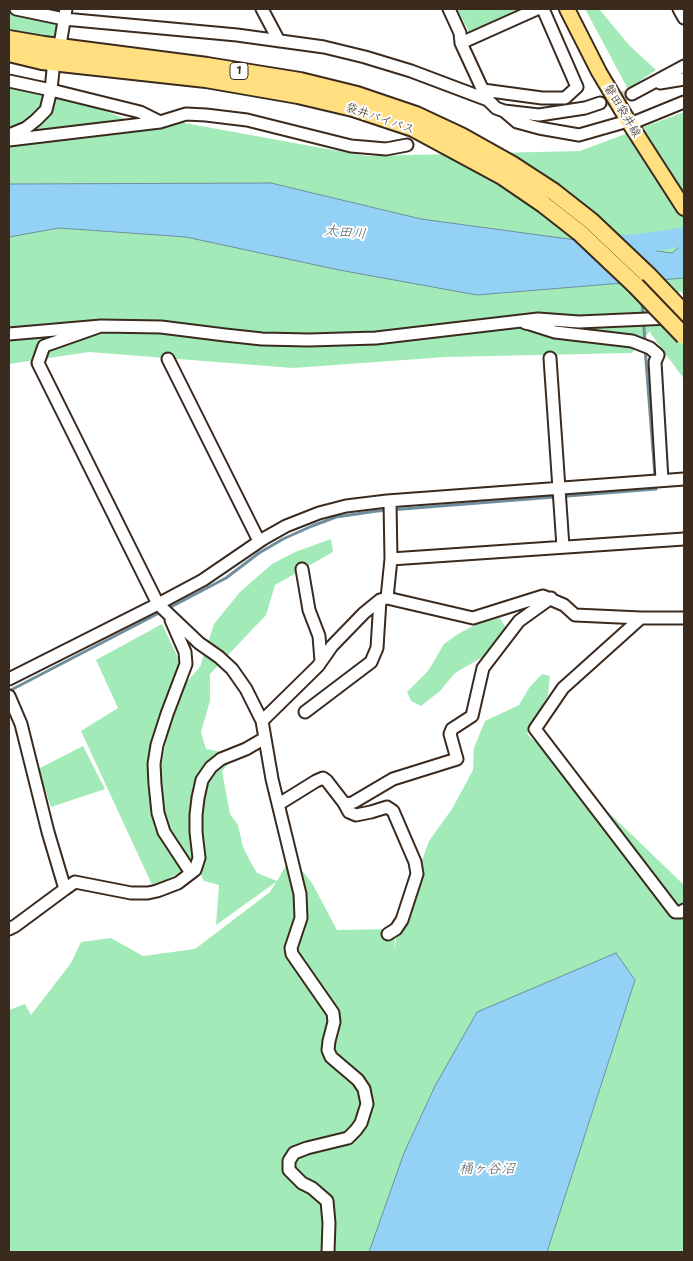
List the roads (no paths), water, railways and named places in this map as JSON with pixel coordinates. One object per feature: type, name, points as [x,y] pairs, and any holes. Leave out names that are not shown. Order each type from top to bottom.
[{"type":"highway","name":"袋井バイパス","points":[[9,37],[44,45],[207,66],[300,81],[357,95],[416,115],[461,136],[511,164],[554,192],[591,221],[649,276],[684,313]]},
{"type":"highway","name":"袋井バイパス","points":[[9,53],[42,61],[206,79],[298,95],[354,108],[413,128],[502,176],[580,233],[636,286],[684,336]]},
{"type":"main road","name":"磐田袋井線","points":[[568,9],[599,72],[684,208]]},
{"type":"street","points":[[16,9],[324,48],[365,57],[486,95],[565,98],[577,87],[543,9]]},
{"type":"street","points":[[262,9],[280,41]]},
{"type":"street","points":[[449,9],[460,33],[461,43],[486,95],[496,108],[504,111],[539,115],[585,108],[600,103]]},
{"type":"street","points":[[461,43],[538,9]]},
{"type":"street","points":[[679,9],[684,18]]},
{"type":"street","points":[[62,39],[65,14]]},
{"type":"street","points":[[632,94],[684,66]]},
{"type":"street","points":[[9,135],[26,128],[46,110],[53,70]]},
{"type":"street","points":[[649,86],[684,79]]},
{"type":"street","points":[[9,82],[140,112],[160,122]]},
{"type":"street","points":[[504,111],[518,122],[538,128],[579,135],[631,126],[684,102]]},
{"type":"street","points":[[9,140],[160,122],[186,114],[247,120],[351,146],[386,148],[407,145]]},
{"type":"street","points":[[9,334],[101,326],[161,327],[243,337],[309,340],[376,338],[538,319],[579,322],[684,317]]},
{"type":"street","points":[[506,322],[530,324],[555,332],[632,342],[650,348],[658,355],[655,362],[662,480]]},
{"type":"street","points":[[101,326],[44,346],[38,363],[158,604],[199,643],[232,669],[246,689],[262,721],[272,779],[300,894],[301,918],[290,948],[292,954],[333,1013],[334,1022],[328,1050],[331,1057],[358,1080],[364,1089],[366,1104],[361,1123],[348,1138],[306,1148],[294,1153],[289,1162],[289,1170],[302,1183],[312,1188],[327,1201],[329,1223],[328,1252]]},
{"type":"street","points":[[550,358],[563,548]]},
{"type":"street","points":[[168,359],[259,541]]},
{"type":"street","points":[[9,679],[203,580],[259,541],[286,526],[318,513],[346,506],[684,479]]},
{"type":"street","points":[[305,712],[371,662],[377,648],[391,560],[390,502]]},
{"type":"street","points":[[391,560],[684,539]]},
{"type":"street","points":[[302,568],[309,610],[319,636],[321,661]]},
{"type":"street","points":[[262,721],[318,666],[332,646],[364,614],[384,599],[473,618],[543,596],[564,605],[575,615],[684,618]]},
{"type":"street","points":[[344,803],[354,802],[392,780],[457,759],[450,734],[452,729],[472,716],[483,668],[519,621],[551,598]]},
{"type":"street","points":[[169,614],[185,652],[186,664],[157,745],[154,764],[155,784],[158,813],[164,832],[192,873]]},
{"type":"street","points":[[641,618],[563,688],[535,729],[675,912],[684,910]]},
{"type":"street","points":[[9,696],[21,724],[48,832],[65,889]]},
{"type":"street","points":[[9,929],[75,882],[131,893],[148,893],[162,890],[178,883],[192,873],[199,858],[196,815],[202,780],[210,767],[221,759],[265,738]]},
{"type":"street","points":[[279,804],[316,780],[323,778],[344,803],[348,812],[356,815],[387,807],[393,811],[416,862],[417,874],[402,920],[396,929],[388,934]]},
{"type":"water","points":[[271,183],[421,219],[672,253],[684,243],[684,278],[477,295],[339,270],[186,237],[59,228],[9,237],[9,184]]},
{"type":"water","name":"桶ヶ谷沼","points":[[616,953],[635,980],[547,1252],[369,1252],[404,1153],[435,1086],[477,1012]]},
{"type":"waterway","name":"太田川","points":[[603,244],[637,244],[684,237]]},
{"type":"waterway","points":[[637,244],[638,252]]},
{"type":"waterway","points":[[642,301],[645,342]]},
{"type":"waterway","points":[[167,609],[226,578],[259,553],[283,539],[336,517],[377,511],[656,489],[645,348]]},
{"type":"waterway","points":[[9,691],[161,612]]},
{"type":"tunnel","points":[[600,103],[632,94]]}]
